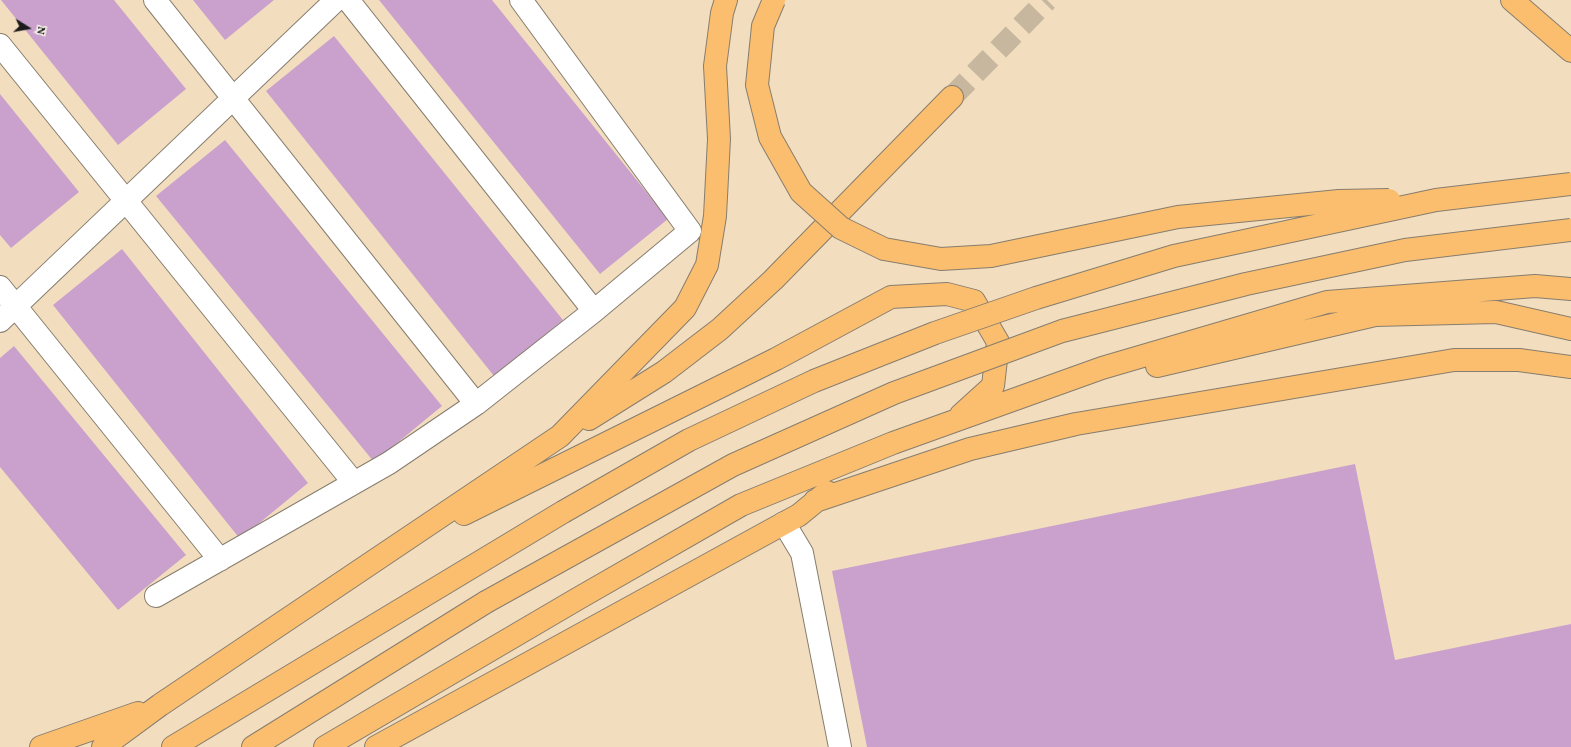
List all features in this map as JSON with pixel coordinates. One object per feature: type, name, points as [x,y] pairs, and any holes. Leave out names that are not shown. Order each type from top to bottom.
[{"type":"highway","points":[[560,436],[685,308],[707,264],[715,216],[719,139],[715,66],[722,13],[726,0]]},
{"type":"highway","points":[[774,0],[763,26],[757,85],[770,136],[801,192],[841,228],[884,248],[941,259],[991,256],[1178,217],[1339,201],[1436,200]]},
{"type":"highway","points":[[1512,0],[1571,51]]},
{"type":"highway","points":[[103,747],[160,705],[560,436],[664,372],[720,329],[773,280],[952,97]]},
{"type":"highway","points":[[173,747],[562,512],[689,440],[814,381],[935,333],[1036,298],[1174,256],[1436,200],[1571,184]]},
{"type":"highway","points":[[253,747],[486,602],[733,465],[894,393],[1062,331],[1246,284],[1405,250],[1571,230]]},
{"type":"highway","points":[[325,747],[741,505],[954,421],[1102,368],[1327,302],[1535,286],[1571,289]]},
{"type":"highway","points":[[386,554],[776,359],[891,297],[947,294],[974,301],[998,342],[993,386],[954,421]]},
{"type":"highway","points":[[989,409],[1160,365],[1375,315],[1496,312],[1571,329]]},
{"type":"highway","points":[[815,501],[970,449],[1084,423],[1454,360],[1519,360],[1571,367]]},
{"type":"highway","points":[[376,747],[799,515],[883,448]]},
{"type":"highway","points":[[41,747],[160,705]]},
{"type":"highway","points":[[86,747],[160,705]]},
{"type":"lane","points":[[156,0],[476,404]]},
{"type":"lane","points":[[8,313],[336,0]]},
{"type":"lane","points":[[348,0],[594,310]]},
{"type":"lane","points":[[156,596],[389,463],[476,404],[690,231],[521,0]]},
{"type":"lane","points":[[0,45],[354,483]]},
{"type":"lane","points":[[0,287],[8,313],[220,560]]},
{"type":"lane","points":[[784,523],[802,553],[840,747]]},
{"type":"building","points":[[1,0],[114,0],[186,89],[118,145]]},
{"type":"building","points":[[193,0],[274,0],[225,40]]},
{"type":"building","points":[[379,0],[492,0],[668,219],[600,274]]},
{"type":"building","points":[[334,36],[563,320],[494,376],[266,91]]},
{"type":"building","points":[[0,94],[79,192],[11,248],[0,235]]},
{"type":"building","points":[[225,140],[442,406],[374,462],[156,196]]},
{"type":"building","points":[[122,249],[308,483],[240,539],[53,305]]},
{"type":"building","points":[[14,346],[186,555],[118,610],[0,467],[0,358]]},
{"type":"building","points":[[1355,464],[1395,660],[1571,624],[1571,747],[867,747],[832,571]]},
{"type":"tunnel","points":[[952,97],[1047,0]]}]
